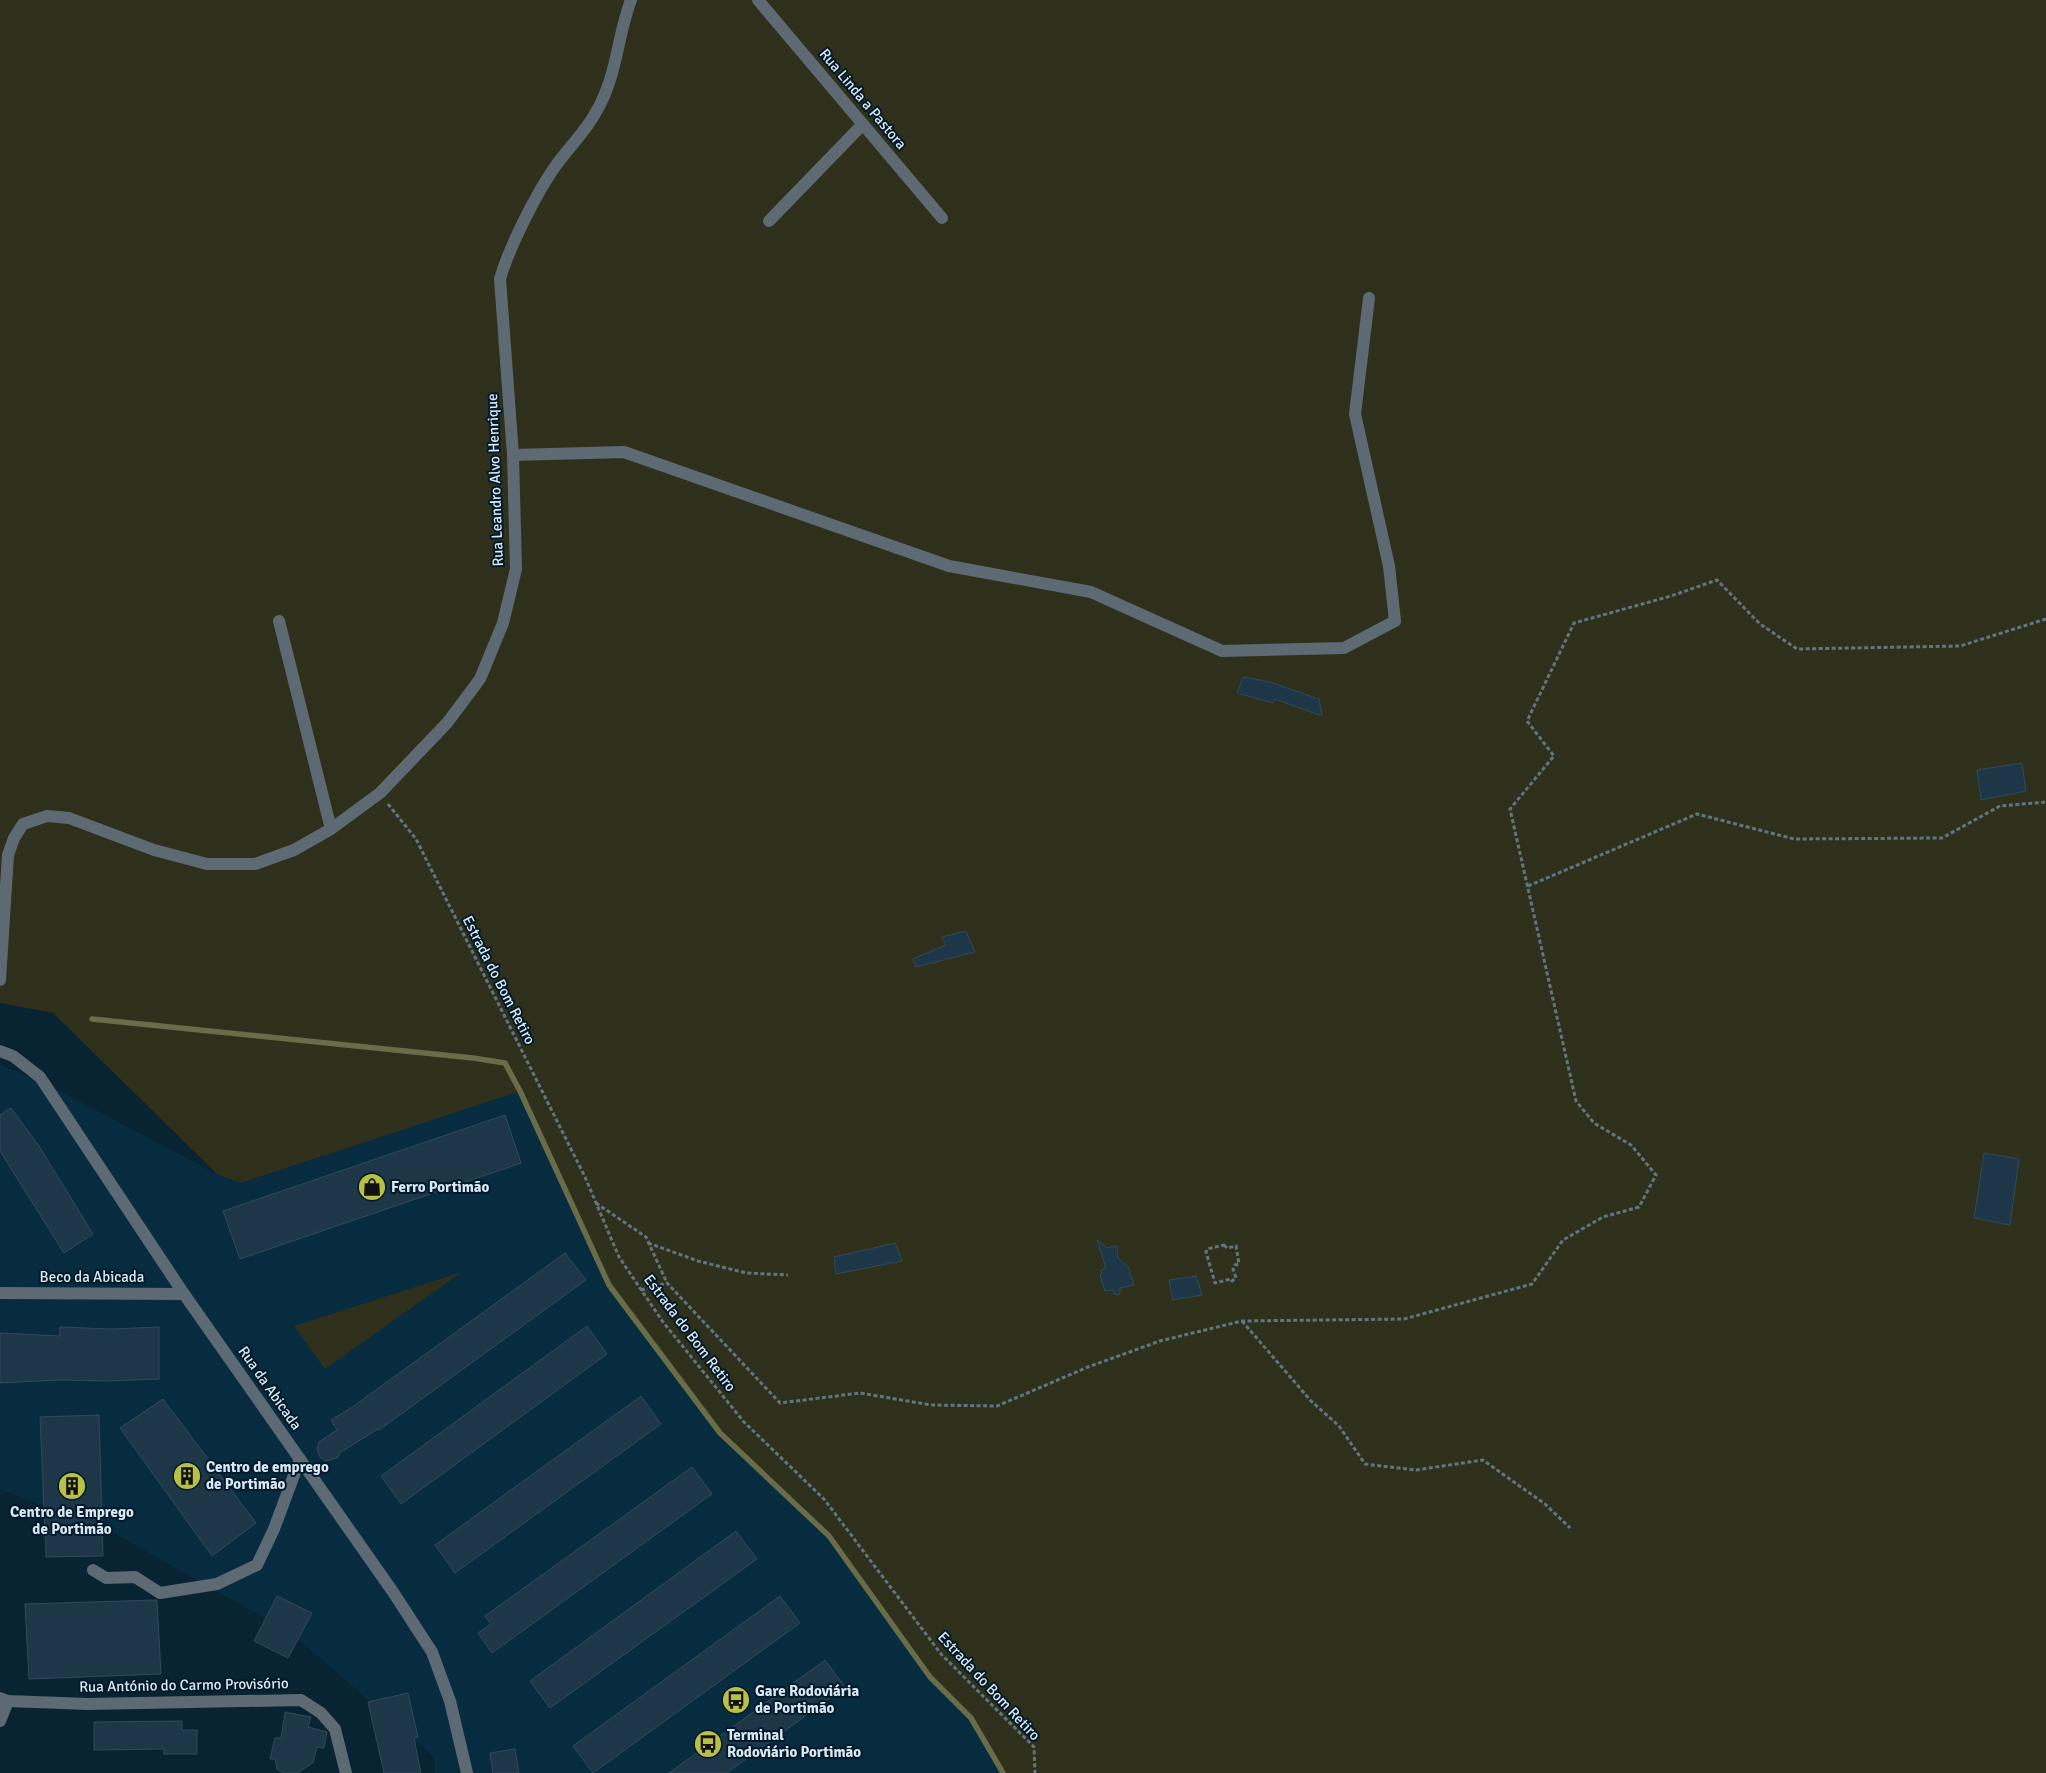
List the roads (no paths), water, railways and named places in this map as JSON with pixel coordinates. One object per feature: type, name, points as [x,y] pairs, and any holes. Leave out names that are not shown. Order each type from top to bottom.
[{"type":"street","name":"Rua Leandro Alvo Henrique","points":[[0,980],[8,855],[14,838],[23,824],[46,816],[70,818],[154,850],[207,864],[255,864],[294,850],[331,829],[380,794],[447,723],[480,679],[503,623],[516,569],[513,455],[500,279],[504,264],[539,193],[556,165],[596,112],[611,82],[619,51],[624,19],[631,0]]},
{"type":"street","name":"Rua Linda a Pastora","points":[[758,0],[942,218]]},
{"type":"street","points":[[769,221],[863,124]]},
{"type":"street","points":[[513,455],[624,452],[949,566],[1091,592],[1222,651],[1344,648],[1395,621],[1389,566],[1355,414],[1369,298]]},
{"type":"street","points":[[279,621],[331,829]]},
{"type":"street","name":"Rua da Abicada","points":[[0,1050],[13,1056],[40,1077],[184,1294],[393,1592],[432,1652],[450,1701],[467,1773]]},
{"type":"street","name":"Beco da Abicada","points":[[0,1293],[184,1294]]},
{"type":"street","points":[[93,1570],[106,1578],[135,1577],[160,1593],[217,1584],[257,1565],[274,1529],[300,1459]]},
{"type":"street","points":[[0,1721],[4,1699]]},
{"type":"street","name":"Rua António do Carmo Provisório","points":[[4,1699],[88,1704],[301,1700],[321,1713],[335,1729],[346,1773]]},
{"type":"waterway","points":[[92,1019],[473,1058],[505,1063],[520,1091],[609,1285],[720,1433],[829,1536],[930,1677],[971,1718],[1003,1773]]},
{"type":"place","name":"Ferro Portimão","points":[[372,1187]]},
{"type":"place","name":"Centro de emprego de Portimão","points":[[187,1476]]},
{"type":"place","name":"Centro de Emprego de Portimão","points":[[72,1486]]},
{"type":"place","name":"Gare Rodoviária de Portimão","points":[[736,1700]]},
{"type":"place","name":"Terminal Rodoviário Portimão","points":[[708,1744]]}]
